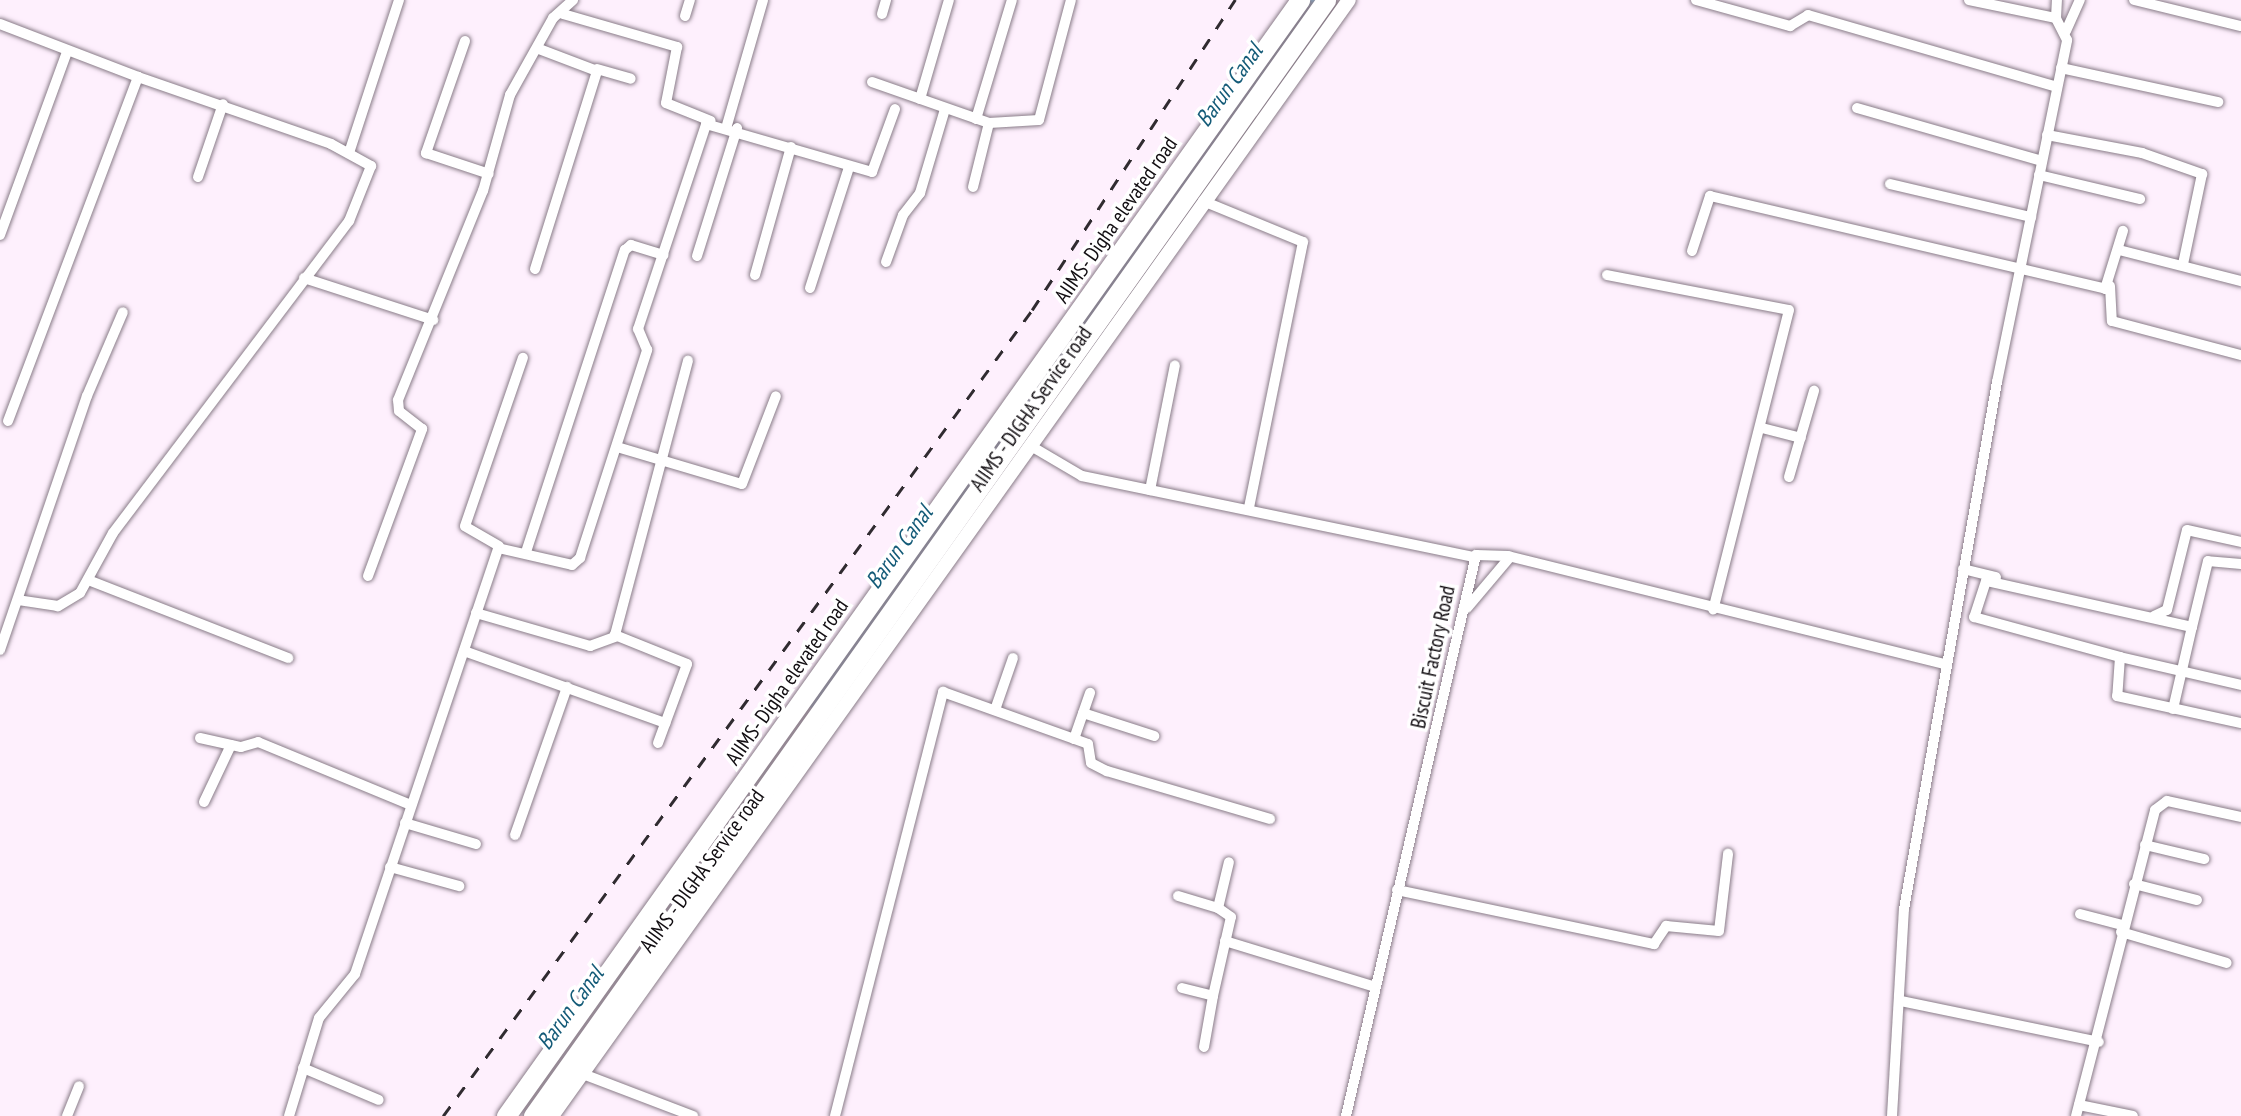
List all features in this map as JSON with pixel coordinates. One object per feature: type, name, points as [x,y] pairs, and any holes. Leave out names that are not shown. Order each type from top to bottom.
[{"type":"highway","name":"AIIMS- Digha elevated road","points":[[506,1116],[1300,0]]},
{"type":"highway","name":"AIIMS- Digha elevated road","points":[[533,1116],[1326,0]]},
{"type":"main road","name":"AIIMS - DIGHA Service road","points":[[552,1116],[1349,0]]},
{"type":"street","points":[[349,153],[399,0]]},
{"type":"street","points":[[368,576],[422,432],[397,404],[433,320],[489,174],[506,103],[539,49],[553,18],[563,14],[573,0]]},
{"type":"street","points":[[685,16],[690,0]]},
{"type":"street","points":[[697,256],[763,0]]},
{"type":"street","points":[[882,14],[886,0]]},
{"type":"street","points":[[920,99],[949,0]]},
{"type":"street","points":[[976,119],[1012,0]]},
{"type":"street","points":[[872,82],[989,123],[1040,119],[1071,0]]},
{"type":"street","points":[[1696,0],[1790,26],[1808,15],[2057,87]]},
{"type":"street","points":[[1969,0],[2056,18],[2066,31]]},
{"type":"street","points":[[2056,18],[2057,0]]},
{"type":"street","points":[[1892,1116],[1901,1001],[1904,909],[1963,569],[2066,31],[2080,0]]},
{"type":"street","points":[[2134,0],[2241,26]]},
{"type":"street","points":[[563,14],[678,48],[666,103],[711,121],[849,167],[875,170],[895,109]]},
{"type":"street","points":[[0,24],[67,52],[223,104],[349,153],[370,166],[363,195],[113,533],[88,580],[66,604],[18,600]]},
{"type":"street","points":[[464,41],[426,153],[489,174]]},
{"type":"street","points":[[539,49],[631,79]]},
{"type":"street","points":[[0,235],[67,52]]},
{"type":"street","points":[[2061,68],[2218,102]]},
{"type":"street","points":[[535,269],[597,69]]},
{"type":"street","points":[[8,421],[138,77]]},
{"type":"street","points":[[198,177],[223,104]]},
{"type":"street","points":[[886,262],[903,215],[918,198],[945,108]]},
{"type":"street","points":[[1857,108],[2042,161]]},
{"type":"street","points":[[523,358],[464,527],[499,546],[579,562],[647,350],[638,329],[711,121]]},
{"type":"street","points":[[973,187],[989,123]]},
{"type":"street","points":[[2047,135],[2142,153],[2201,173],[2183,264]]},
{"type":"street","points":[[755,275],[792,147]]},
{"type":"street","points":[[810,288],[849,167]]},
{"type":"street","points":[[2039,175],[2140,199]]},
{"type":"street","points":[[1890,184],[2031,217]]},
{"type":"street","points":[[1692,251],[1708,196],[2020,271],[2110,286]]},
{"type":"street","points":[[1203,201],[1303,242],[1249,508]]},
{"type":"street","points":[[2123,231],[2110,286],[2112,321],[2241,355]]},
{"type":"street","points":[[526,552],[625,250],[631,245],[663,255]]},
{"type":"street","points":[[2119,250],[2183,264],[2241,281]]},
{"type":"street","points":[[1607,275],[1789,310],[1762,429],[1730,524],[1713,611]]},
{"type":"street","points":[[304,278],[433,320]]},
{"type":"street","points":[[0,650],[75,428],[123,312]]},
{"type":"street","points":[[615,637],[688,361]]},
{"type":"street","points":[[1150,490],[1175,365]]},
{"type":"street","points":[[1789,477],[1814,391]]},
{"type":"street","points":[[617,447],[745,483],[776,396]]},
{"type":"street","points":[[1762,429],[1801,438]]},
{"type":"street","points":[[1031,446],[1070,472],[1472,557],[1510,557],[1713,611],[1946,664]]},
{"type":"street","points":[[1963,569],[2158,617],[2167,610],[2187,530],[2241,542]]},
{"type":"street","points":[[289,1116],[323,1010],[353,980],[499,546]]},
{"type":"street","name":"Biscuit Factory Road","points":[[1346,1116],[1397,890],[1466,610],[1472,557]]},
{"type":"street","points":[[1466,610],[1510,557]]},
{"type":"street","points":[[2173,709],[2208,561],[2241,564]]},
{"type":"street","points":[[88,580],[288,658]]},
{"type":"street","points":[[2192,627],[1986,581],[1977,602],[1978,622],[2241,685]]},
{"type":"street","points":[[1958,598],[1977,602]]},
{"type":"street","points":[[476,613],[590,646],[615,637],[687,664],[658,743]]},
{"type":"street","points":[[464,651],[665,723]]},
{"type":"street","points":[[995,710],[1013,657]]},
{"type":"street","points":[[2120,657],[2113,693],[2241,723]]},
{"type":"street","points":[[514,835],[567,687]]},
{"type":"street","points":[[1074,739],[1090,693]]},
{"type":"street","points":[[835,1116],[941,694],[995,710],[1091,746],[1095,766],[1270,819]]},
{"type":"street","points":[[1083,713],[1154,736]]},
{"type":"street","points":[[200,737],[231,745],[258,742],[411,805]]},
{"type":"street","points":[[204,802],[231,745]]},
{"type":"street","points":[[2133,1116],[2078,1111],[2099,1042],[2121,929],[2145,845],[2162,801],[2241,817]]},
{"type":"street","points":[[405,823],[476,844]]},
{"type":"street","points":[[2145,845],[2204,859]]},
{"type":"street","points":[[1397,890],[1654,944],[1666,926],[1719,931],[1728,854]]},
{"type":"street","points":[[1218,908],[1229,862]]},
{"type":"street","points":[[390,867],[460,886]]},
{"type":"street","points":[[2134,884],[2197,900]]},
{"type":"street","points":[[1178,896],[1218,908],[1231,915],[1204,1047]]},
{"type":"street","points":[[2080,914],[2227,963]]},
{"type":"street","points":[[1225,941],[1375,987]]},
{"type":"street","points":[[1182,988],[1213,996]]},
{"type":"street","points":[[1901,1001],[2099,1042]]},
{"type":"street","points":[[303,1068],[379,1100]]},
{"type":"street","points":[[583,1074],[693,1116]]},
{"type":"street","points":[[67,1116],[79,1086]]},
{"type":"waterway","name":"Barun Canal","points":[[812,703],[1314,0]]},
{"type":"railway","points":[[443,1116],[1032,310],[1235,0]]}]
